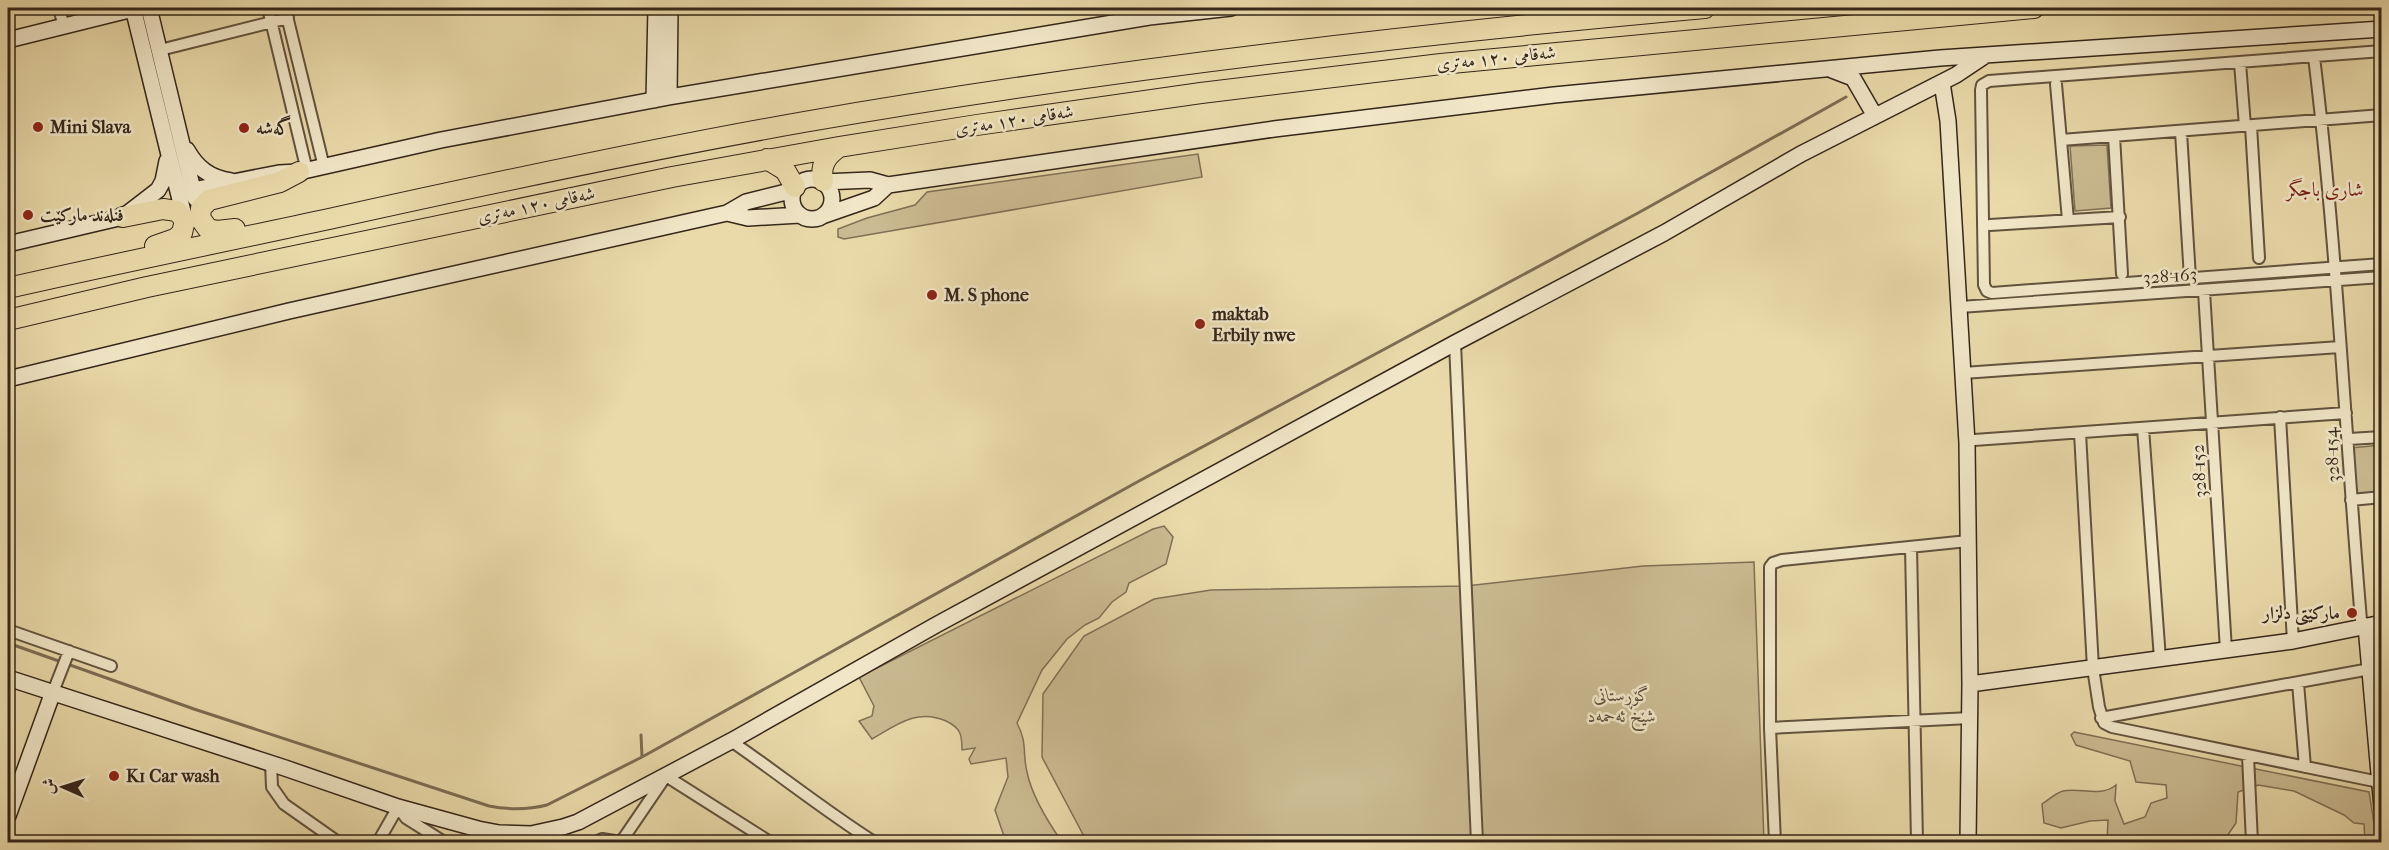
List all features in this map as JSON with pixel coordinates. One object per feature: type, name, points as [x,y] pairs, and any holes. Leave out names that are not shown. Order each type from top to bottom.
[{"type":"highway","name":"شەقامی ١٢٠ مەتری","points":[[8,288],[619,156],[805,122],[1204,61],[1399,37],[1705,8]]},
{"type":"highway","name":"شەقامی ١٢٠ مەتری","points":[[8,320],[147,287],[540,204],[839,147],[1086,109],[1441,64],[2034,8]]},
{"type":"highway","points":[[823,182],[821,172],[824,162],[829,154],[839,147]]},
{"type":"highway","points":[[767,159],[785,170],[794,188]]},
{"type":"highway","points":[[120,262],[175,239],[193,225],[201,208],[209,200],[280,182],[303,172]]},
{"type":"highway","points":[[123,217],[170,209],[177,211],[193,225],[217,231],[315,222]]},
{"type":"street","points":[[59,8],[64,27]]},
{"type":"street","points":[[8,40],[133,8],[165,140],[193,225]]},
{"type":"street","points":[[149,8],[193,190],[193,225]]},
{"type":"street","points":[[268,8],[303,172]]},
{"type":"street","points":[[656,8],[662,99]]},
{"type":"street","points":[[662,99],[670,8]]},
{"type":"street","points":[[193,190],[279,173],[303,172],[441,140],[662,99],[1149,17],[1231,8]]},
{"type":"street","points":[[160,50],[272,22],[287,13],[324,167]]},
{"type":"street","points":[[823,182],[870,180],[888,185],[1274,129],[1554,95],[1827,68],[2382,29]]},
{"type":"street","points":[[2382,51],[1989,81],[1982,85],[1984,285],[1987,291],[2001,292],[2382,264]]},
{"type":"street","points":[[8,678],[398,807],[499,833],[548,832],[579,822],[731,741],[936,625],[1455,343],[1654,239],[1801,154],[1942,82],[1983,57]]},
{"type":"street","name":"328-154","points":[[2314,57],[2322,120],[2336,281],[2361,620],[2366,626]]},
{"type":"street","points":[[2240,63],[2248,126],[2259,258]]},
{"type":"street","points":[[1827,68],[1853,78],[1875,116]]},
{"type":"street","points":[[1942,82],[1948,121],[1964,373],[1970,684],[1968,843]]},
{"type":"street","points":[[2056,84],[2068,220]]},
{"type":"street","points":[[153,92],[162,94],[169,86]]},
{"type":"street","points":[[157,108],[163,99],[167,99],[173,105]]},
{"type":"street","points":[[2061,140],[2382,116]]},
{"type":"street","points":[[2181,132],[2190,278]]},
{"type":"street","points":[[2114,136],[2122,274]]},
{"type":"street","points":[[8,244],[123,217],[150,197],[163,181],[167,161],[165,140]]},
{"type":"street","points":[[182,141],[201,170],[234,182]]},
{"type":"street","points":[[8,379],[289,311],[727,213],[746,202],[794,188],[805,180],[817,179],[830,190],[832,201],[825,215]]},
{"type":"street","points":[[727,213],[748,218],[800,215],[813,219],[874,198],[888,185]]},
{"type":"street","points":[[794,188],[792,204],[800,215]]},
{"type":"street","points":[[1990,225],[2120,217]]},
{"type":"street","name":"328-163","points":[[1960,307],[2382,277]]},
{"type":"street","name":"328-152","points":[[2204,291],[2226,650]]},
{"type":"street","points":[[2001,292],[2002,305]]},
{"type":"street","points":[[1455,343],[1477,843]]},
{"type":"street","points":[[1964,373],[2340,347]]},
{"type":"street","points":[[1974,440],[2346,413]]},
{"type":"street","points":[[2280,417],[2293,641]]},
{"type":"street","points":[[2143,428],[2160,659]]},
{"type":"street","points":[[2080,433],[2093,668],[2104,723],[2112,727],[2379,782]]},
{"type":"street","points":[[2349,439],[2382,437]]},
{"type":"street","points":[[2351,500],[2382,497]]},
{"type":"street","points":[[1774,843],[1770,728],[1770,567],[1773,563],[1782,560],[1968,541]]},
{"type":"street","points":[[1911,547],[1917,843]]},
{"type":"street","points":[[1970,684],[2293,641],[2382,623]]},
{"type":"street","points":[[2366,626],[2375,642],[2370,669],[2382,808]]},
{"type":"street","points":[[8,630],[68,654],[111,666]]},
{"type":"street","points":[[8,816],[68,654]]},
{"type":"street","points":[[2101,717],[2370,669]]},
{"type":"street","points":[[2298,683],[2305,767]]},
{"type":"street","points":[[1770,728],[1970,718]]},
{"type":"street","points":[[731,741],[800,789],[856,833],[874,843]]},
{"type":"street","points":[[2248,756],[2252,843]]},
{"type":"street","points":[[271,764],[272,787],[284,804],[338,843]]},
{"type":"street","points":[[596,843],[602,839],[621,842],[666,776]]},
{"type":"street","points":[[666,776],[770,843]]},
{"type":"street","points":[[378,843],[398,807]]},
{"type":"street","points":[[398,807],[406,818],[444,843]]},
{"type":"green space","points":[[2107,145],[2111,208],[2075,211],[2070,146]]},
{"type":"green space","points":[[1198,154],[1202,177],[844,239],[838,237],[838,229],[867,218],[915,205],[927,192]]},
{"type":"green space","points":[[2381,445],[2381,494],[2354,496],[2350,448]]},
{"type":"green space","points":[[1164,526],[1173,537],[1166,564],[1129,583],[1126,592],[1112,602],[1099,618],[1085,625],[1067,639],[1042,670],[1017,723],[1024,742],[1029,781],[1046,818],[1062,842],[1006,842],[995,810],[1008,777],[1006,758],[971,764],[969,759],[975,748],[962,750],[960,732],[955,726],[935,717],[916,717],[872,739],[859,721],[872,716],[874,706],[859,677],[1153,529]]},
{"type":"green space","name":"گۆڕستانی شێخ ئەحمەد","points":[[1754,562],[1764,842],[1087,842],[1042,757],[1043,694],[1084,636],[1154,599],[1211,590],[1466,586],[1643,566]]},
{"type":"green space","points":[[2074,732],[2369,792],[2377,842],[2365,842],[2364,824],[2354,823],[2344,815],[2294,791],[2258,785],[2238,792],[2236,823],[2223,842],[2107,842],[2108,820],[2090,821],[2061,828],[2044,823],[2042,804],[2063,791],[2097,792],[2116,785],[2115,801],[2124,824],[2145,817],[2151,803],[2167,798],[2166,785],[2136,782],[2130,761],[2076,745],[2071,735]]},
{"type":"waterway","points":[[8,643],[194,709],[489,806],[518,809],[547,805],[642,757],[1139,481],[1638,213],[1846,97]]},
{"type":"waterway","points":[[641,735],[642,757]]},
{"type":"place","name":"Mini Slava","points":[[38,127]]},
{"type":"place","name":"گەشە","points":[[244,128]]},
{"type":"place","name":"فنلەند مارکێت","points":[[28,215]]},
{"type":"place","name":"M. S phone","points":[[932,295]]},
{"type":"place","name":"maktab Erbily nwe","points":[[1200,324]]},
{"type":"place","name":"مارکێتی دلزار","points":[[2352,613]]},
{"type":"place","name":"K1 Car wash","points":[[114,776]]},
{"type":"district","name":"شاری باجگر","points":[[2325,189]]}]
